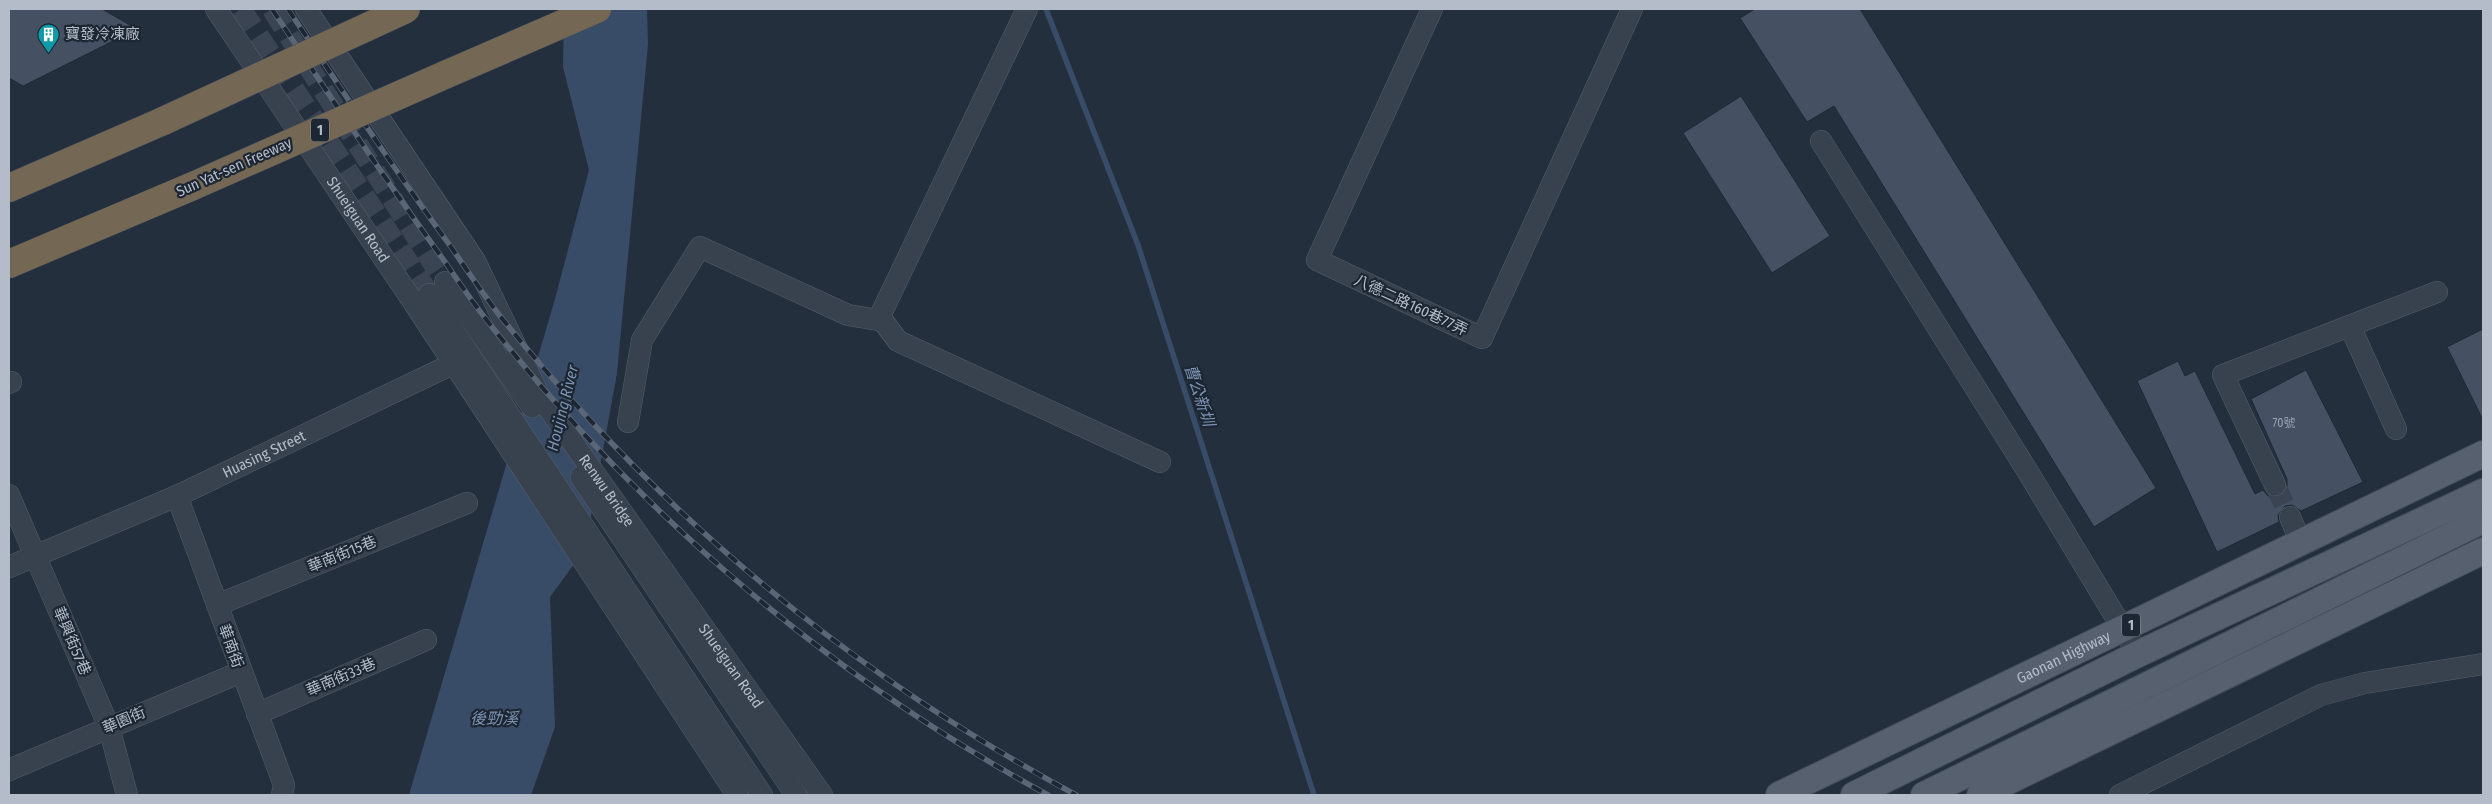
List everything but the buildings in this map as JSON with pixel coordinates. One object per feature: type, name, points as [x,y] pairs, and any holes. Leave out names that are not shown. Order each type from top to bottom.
[{"type":"highway","points":[[9,188],[161,122],[406,9]]},
{"type":"highway","name":"Sun Yat-sen Freeway","points":[[9,264],[194,186],[597,9]]},
{"type":"main road","name":"Gaonan Highway","points":[[1779,795],[2483,454]]},
{"type":"main road","name":"Gaonan Highway","points":[[1868,792],[2138,654],[2483,492]]},
{"type":"main road","points":[[1924,795],[2483,520]]},
{"type":"main road","points":[[1980,795],[2483,551]]},
{"type":"street","name":"Shueiguan Road","points":[[216,9],[462,360],[600,568]]},
{"type":"street","points":[[306,9],[475,261],[536,401]]},
{"type":"street","points":[[628,422],[642,340],[700,247],[848,315],[878,320],[1027,9]]},
{"type":"street","name":"八德二路160巷77弄","points":[[1432,9],[1317,260],[1482,338],[1632,9]]},
{"type":"street","points":[[1821,141],[2138,654]]},
{"type":"street","name":"Shueiguan Road","points":[[462,360],[437,288],[490,343],[536,401]]},
{"type":"street","points":[[2274,484],[2223,375],[2437,292]]},
{"type":"street","points":[[880,316],[898,341],[1160,462]]},
{"type":"street","points":[[2350,326],[2396,429]]},
{"type":"street","name":"Huasing Street","points":[[9,567],[177,496],[462,360],[490,343]]},
{"type":"street","name":"Renwu Bridge","points":[[536,401],[634,541]]},
{"type":"street","name":"華興街57巷","points":[[9,495],[109,727],[127,795]]},
{"type":"street","name":"華南街","points":[[177,496],[284,785],[282,795]]},
{"type":"street","name":"華南街15巷","points":[[217,606],[467,503]]},
{"type":"street","points":[[2290,516],[2301,542]]},
{"type":"street","name":"Shueiguan Road","points":[[634,541],[796,795]]},
{"type":"street","name":"Shueiguan Road","points":[[634,541],[822,795]]},
{"type":"street","points":[[600,568],[737,795]]},
{"type":"street","points":[[600,568],[762,795]]},
{"type":"street","name":"華南街33巷","points":[[257,714],[426,640]]},
{"type":"street","points":[[2120,795],[2321,695],[2365,682],[2483,664]]},
{"type":"street","name":"華園街","points":[[9,770],[241,672]]},
{"type":"street","points":[[1859,756],[1868,792]]},
{"type":"water","name":"後勁溪","points":[[564,9],[647,9],[648,44],[617,373],[585,549],[550,597],[555,727],[531,795],[409,795],[555,299],[589,170],[563,67]]},
{"type":"waterway","name":"曹公新圳","points":[[1046,9],[1138,245],[1314,795]]},
{"type":"tunnel","points":[[241,9],[429,294]]},
{"type":"tunnel","points":[[272,9],[445,282]]},
{"type":"tunnel","points":[[2275,485],[2290,517]]},
{"type":"railway","points":[[272,9],[377,166],[477,308],[548,394],[610,462],[744,588],[816,645],[891,699],[968,749],[1048,795]]},
{"type":"railway","points":[[288,9],[388,159],[500,316],[562,389],[626,458],[694,523],[764,585],[837,642],[913,697],[993,747],[1076,795]]},
{"type":"place","name":"寶發冷凍廠","points":[[49,53]]},
{"type":"water label","name":"Houjing River","points":[[562,408]]}]
